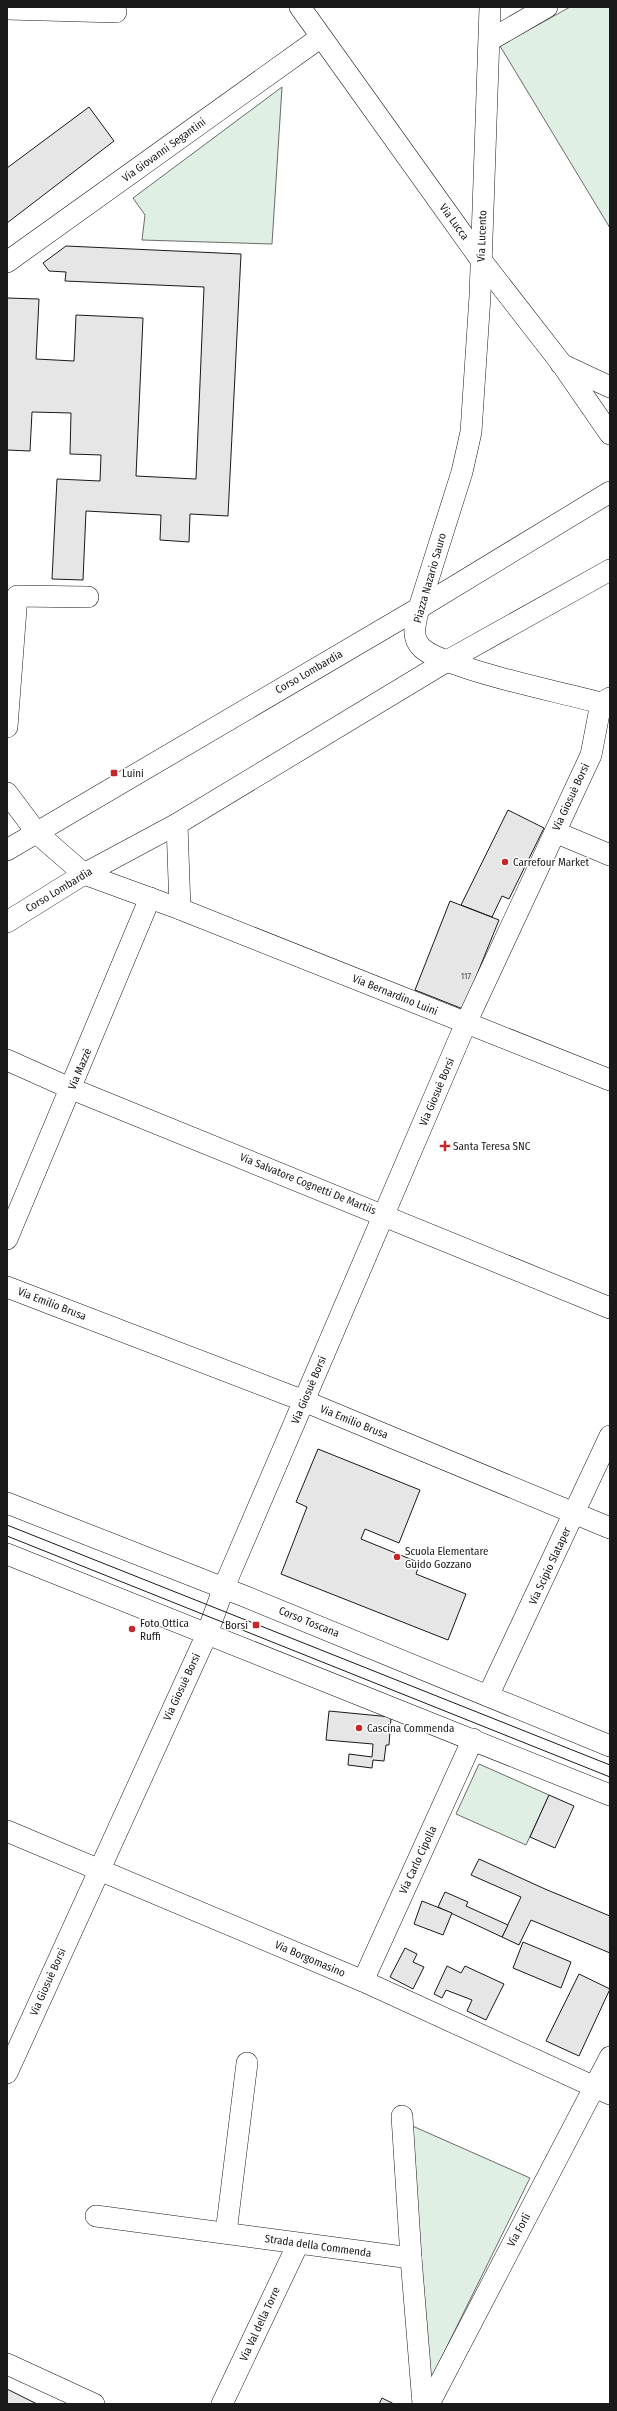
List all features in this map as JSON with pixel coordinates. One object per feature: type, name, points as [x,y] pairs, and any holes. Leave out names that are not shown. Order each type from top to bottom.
[{"type":"street","name":"Via Lucca","points":[[300,7],[481,260],[561,363],[610,434]]},
{"type":"street","name":"Via Lucento","points":[[471,432],[481,260],[490,7]]},
{"type":"street","points":[[490,40],[547,7]]},
{"type":"street","points":[[7,9],[116,12]]},
{"type":"street","name":"Via Giovanni Segantini","points":[[7,262],[321,37]]},
{"type":"street","points":[[561,363],[610,387]]},
{"type":"street","name":"Piazza Nazario Sauro","points":[[471,432],[462,472],[419,608],[415,624],[415,637],[422,648],[447,661],[480,673],[606,701]]},
{"type":"street","name":"Corso Lombardia","points":[[7,850],[419,608],[610,492]]},
{"type":"street","name":"Corso Lombardia","points":[[7,922],[84,874],[177,824],[447,661],[610,570]]},
{"type":"street","points":[[7,727],[18,596],[88,597]]},
{"type":"street","name":"Via Giosuè Borsi","points":[[7,2073],[207,1634],[224,1588],[466,1023],[591,754],[606,701]]},
{"type":"street","name":"Via Bernardino Luini","points":[[7,793],[37,833],[84,874],[180,909],[610,1080]]},
{"type":"street","points":[[177,824],[180,909]]},
{"type":"street","points":[[555,832],[610,855]]},
{"type":"street","name":"Via Mazzè","points":[[7,1239],[72,1089],[150,898]]},
{"type":"street","name":"Via Salvatore Cognetti De Martiis","points":[[7,1060],[72,1089],[610,1308]]},
{"type":"street","name":"Via Emilio Brusa","points":[[7,1286],[304,1401],[610,1528]]},
{"type":"street","name":"Via Scipio Slataper","points":[[488,1696],[610,1436]]},
{"type":"street","name":"Corso Toscana","points":[[7,1503],[224,1588],[610,1746]]},
{"type":"street","points":[[7,1554],[610,1795]]},
{"type":"street","name":"Via Carlo Cipolla","points":[[363,1981],[473,1739]]},
{"type":"street","name":"Via Borgomasino","points":[[7,1831],[98,1871],[363,1981],[602,2091]]},
{"type":"street","name":"Via Forlì","points":[[429,2404],[602,2091],[610,2057]]},
{"type":"street","points":[[226,2233],[247,2063]]},
{"type":"street","points":[[402,2116],[410,2258],[423,2404]]},
{"type":"street","name":"Strada della Commenda","points":[[96,2216],[410,2258]]},
{"type":"street","name":"Via Val della Torre","points":[[222,2404],[298,2244]]},
{"type":"street","points":[[7,2364],[94,2404]]},
{"type":"green space","points":[[570,7],[610,7],[610,228],[500,46]]},
{"type":"green space","points":[[282,87],[272,244],[142,240],[145,215],[133,198]]},
{"type":"green space","points":[[479,1764],[549,1795],[526,1845],[456,1814]]},
{"type":"green space","points":[[408,2124],[530,2178],[428,2385]]},
{"type":"building","points":[[89,107],[114,141],[7,223],[7,168]]},
{"type":"building","points":[[66,246],[241,254],[228,516],[190,514],[189,542],[160,540],[161,515],[86,511],[83,580],[52,579],[57,479],[100,481],[101,455],[70,454],[71,413],[32,412],[30,451],[7,450],[7,298],[39,299],[36,359],[74,361],[76,315],[143,318],[136,476],[196,479],[204,287],[65,281],[66,272],[49,271],[43,263]]},
{"type":"building","name":"Carrefour Market","points":[[508,810],[544,828],[509,899],[502,896],[492,917],[461,905]]},
{"type":"building","points":[[450,901],[499,920],[463,1009],[415,990]]},
{"type":"building","points":[[318,1449],[420,1490],[399,1543],[365,1529],[361,1539],[420,1563],[416,1574],[466,1594],[448,1640],[281,1574],[307,1507],[296,1502]]},
{"type":"building","name":"Cascina Commenda","points":[[329,1711],[391,1717],[389,1745],[386,1745],[384,1761],[373,1760],[372,1768],[348,1765],[349,1754],[372,1757],[373,1744],[326,1740]]},
{"type":"building","points":[[549,1795],[574,1806],[555,1848],[530,1837]]},
{"type":"building","points":[[479,1859],[610,1916],[610,1953],[531,1920],[519,1945],[502,1937],[521,1897],[471,1875]]},
{"type":"building","points":[[445,1892],[468,1902],[466,1906],[508,1925],[502,1937],[438,1907]]},
{"type":"building","points":[[422,1901],[452,1913],[443,1935],[414,1924]]},
{"type":"building","points":[[523,1942],[571,1962],[561,1988],[513,1968]]},
{"type":"building","points":[[405,1948],[417,1954],[413,1962],[424,1967],[413,1989],[390,1977]]},
{"type":"building","points":[[447,1966],[461,1973],[465,1966],[504,1984],[486,2020],[467,2011],[472,2000],[446,1990],[442,1998],[434,1994]]},
{"type":"building","points":[[579,1974],[610,1989],[579,2056],[546,2041]]},
{"type":"building","points":[[7,2389],[37,2404],[7,2404]]},
{"type":"building","points":[[382,2398],[394,2404],[379,2404]]},
{"type":"tram line","points":[[7,1525],[610,1765]]},
{"type":"tram line","points":[[7,1536],[610,1777]]},
{"type":"place","name":"Luini","points":[[114,773]]},
{"type":"place","name":"Carrefour Market","points":[[505,862]]},
{"type":"place","name":"Santa Teresa SNC","points":[[445,1146]]},
{"type":"place","name":"Scuola Elementare Guido Gozzano","points":[[397,1557]]},
{"type":"place","name":"Borsi","points":[[256,1625]]},
{"type":"place","name":"Foto Ottica Ruffi","points":[[132,1629]]},
{"type":"place","name":"Cascina Commenda","points":[[359,1728]]}]
